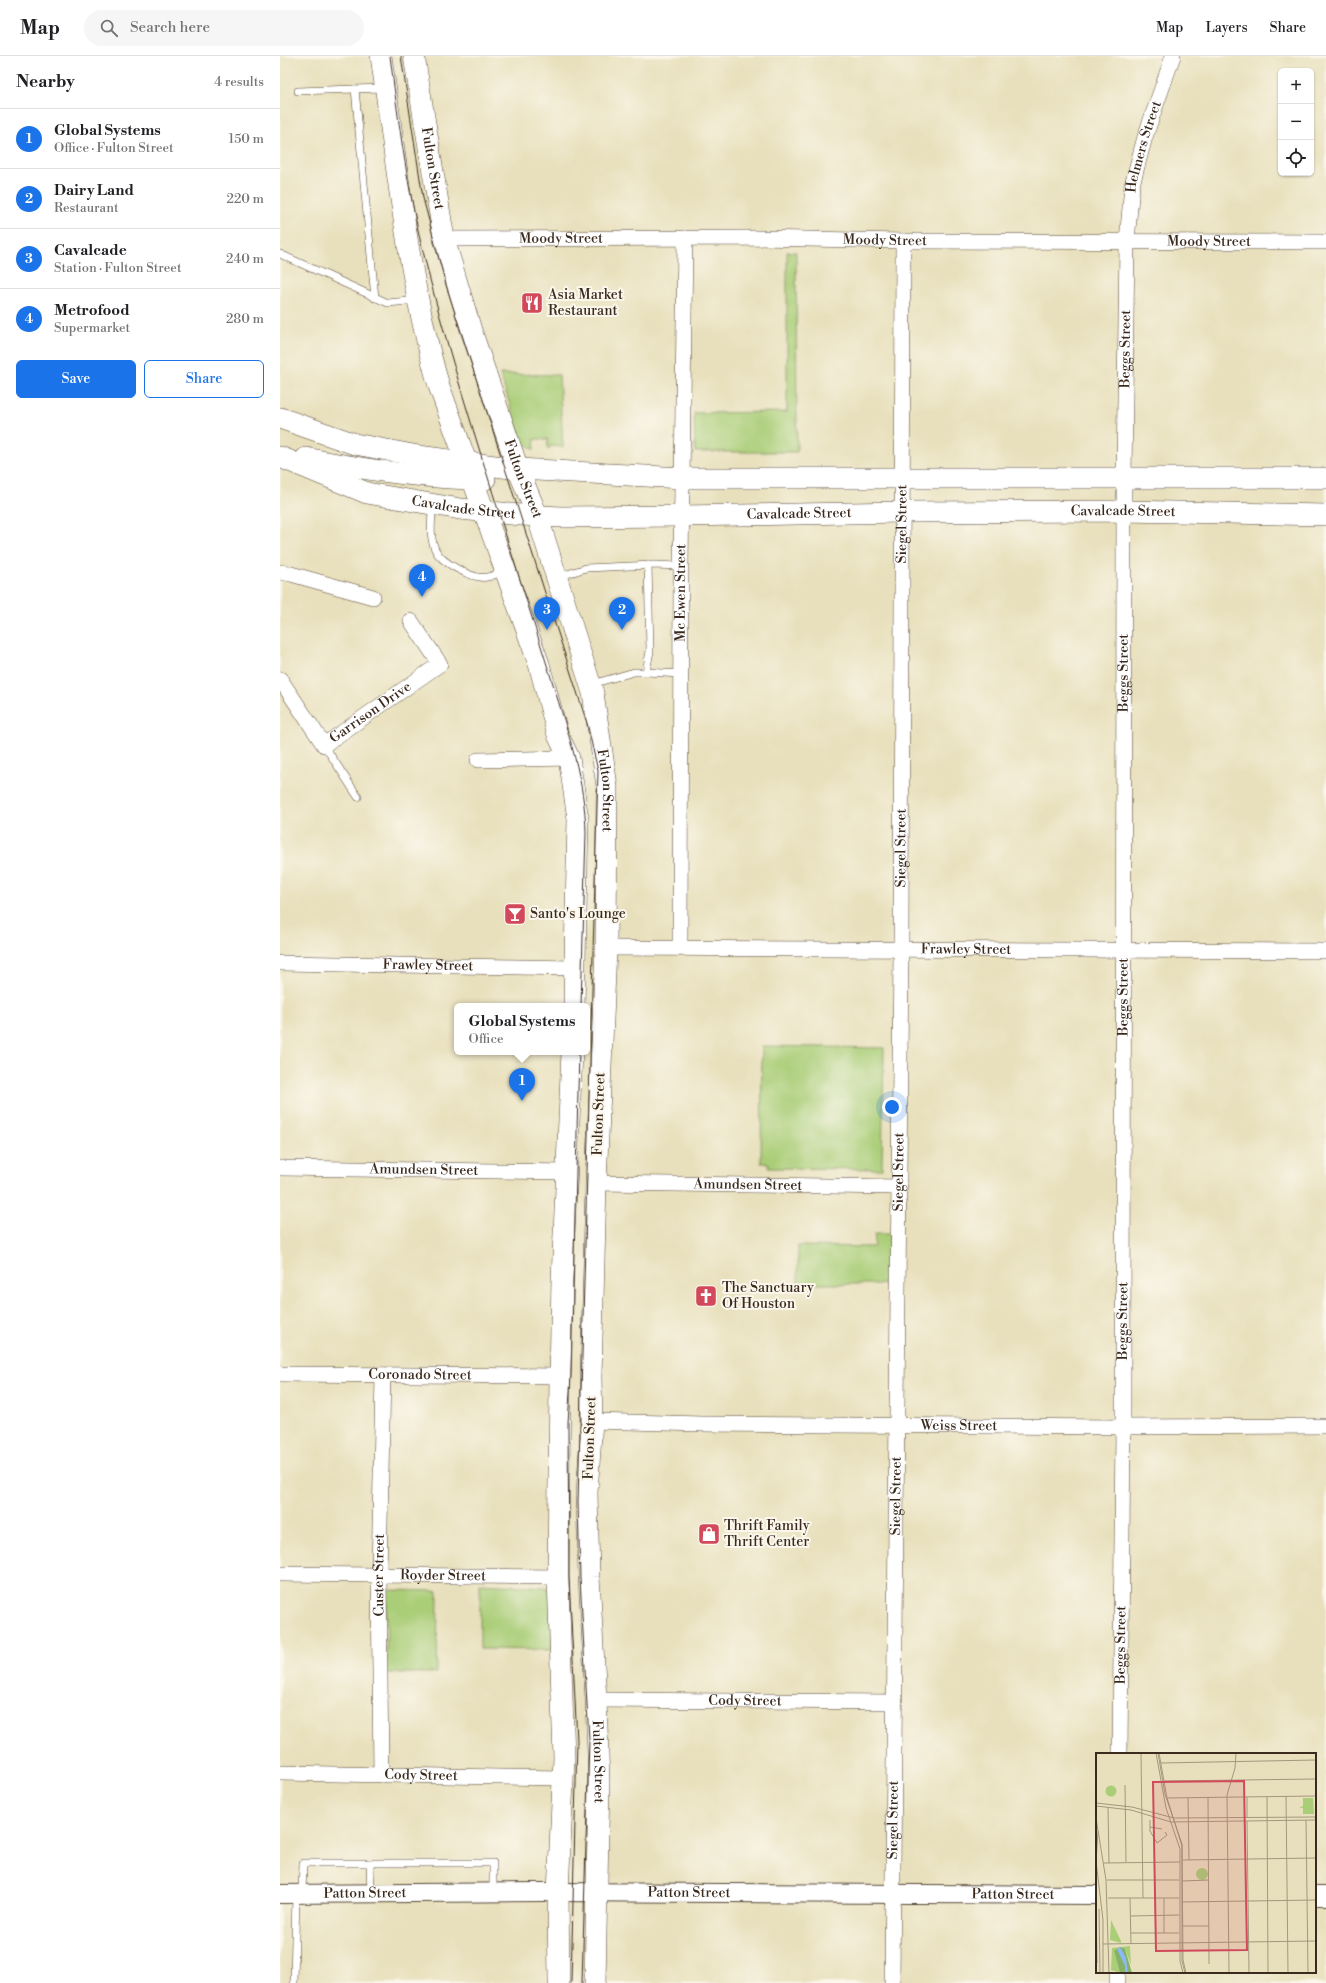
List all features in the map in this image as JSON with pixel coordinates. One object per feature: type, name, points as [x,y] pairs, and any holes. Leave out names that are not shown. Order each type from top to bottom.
[{"type":"main road","name":"Fulton Street","points":[[381,56],[428,348],[439,386],[539,664],[558,735],[569,758],[578,819],[574,1003]]},
{"type":"main road","name":"Fulton Street","points":[[414,56],[444,239],[471,330],[518,469],[537,515],[590,684],[598,721],[606,786],[606,948],[596,1183],[592,1421],[588,1501],[589,1577],[596,1700],[599,1816],[595,1983]]},
{"type":"main road","points":[[280,418],[355,444],[470,471],[508,477],[518,469],[682,478],[1326,478]]},
{"type":"main road","points":[[280,453],[353,467],[470,471]]},
{"type":"main road","name":"Cavalcade Street","points":[[280,457],[367,493],[485,512],[567,517],[903,512],[1124,511],[1326,515]]},
{"type":"main road","name":"Fulton Street","points":[[559,1983],[558,1893],[563,1700],[558,1577],[560,1376],[572,1055]]},
{"type":"street","name":"Helmers Street","points":[[1128,241],[1128,212],[1132,185],[1145,137],[1173,56]]},
{"type":"street","name":"Moody Street","points":[[444,239],[685,238],[903,241],[1326,242]]},
{"type":"street","name":"Mc Ewen Street","points":[[680,947],[681,566],[685,238]]},
{"type":"street","name":"Siegel Street","points":[[892,1983],[900,1187],[903,241]]},
{"type":"street","name":"Beggs Street","points":[[1120,1753],[1124,1427],[1124,478],[1128,241]]},
{"type":"street","points":[[280,572],[373,597]]},
{"type":"street","name":"Garrison Drive","points":[[280,679],[324,745],[440,664],[411,621]]},
{"type":"street","points":[[478,760],[569,758]]},
{"type":"street","name":"Frawley Street","points":[[606,948],[680,947],[1125,951],[1326,951]]},
{"type":"street","name":"Frawley Street","points":[[280,964],[576,968]]},
{"type":"street","name":"Amundsen Street","points":[[280,1168],[567,1172]]},
{"type":"street","name":"Amundsen Street","points":[[596,1183],[900,1187]]},
{"type":"street","name":"Coronado Street","points":[[280,1374],[560,1376]]},
{"type":"street","name":"Custer Street","points":[[382,1775],[379,1575],[383,1375]]},
{"type":"street","name":"Weiss Street","points":[[592,1421],[702,1424],[1124,1427],[1326,1426]]},
{"type":"street","name":"Royder Street","points":[[280,1574],[558,1577]]},
{"type":"street","name":"Cody Street","points":[[596,1700],[894,1702]]},
{"type":"street","name":"Cody Street","points":[[280,1773],[562,1778]]},
{"type":"street","name":"Patton Street","points":[[293,1894],[596,1893],[1096,1895]]},
{"type":"lane","points":[[298,91],[386,88]]},
{"type":"lane","points":[[355,89],[375,298]]},
{"type":"lane","points":[[280,254],[388,303],[419,299]]},
{"type":"lane","points":[[432,504],[432,538],[435,551],[449,565],[472,575],[486,578],[506,570]]},
{"type":"lane","points":[[557,577],[586,568],[648,565],[681,566]]},
{"type":"lane","points":[[646,672],[650,651],[648,565]]},
{"type":"lane","points":[[590,684],[634,672],[681,674]]},
{"type":"lane","points":[[324,745],[358,797]]},
{"type":"lane","points":[[294,1983],[293,1894],[303,1863],[493,1863],[492,1893]]},
{"type":"lane","points":[[370,1864],[371,1893]]},
{"type":"green space","points":[[787,252],[796,252],[797,452],[695,452],[694,413],[787,412]]},
{"type":"green space","points":[[500,374],[559,375],[563,447],[550,446],[549,449],[547,449],[548,439],[535,439],[534,450],[522,442]]},
{"type":"green space","points":[[762,1046],[884,1048],[882,1169],[769,1168],[769,1163],[761,1163]]},
{"type":"green space","points":[[875,1234],[890,1234],[890,1284],[798,1284],[798,1246],[874,1247]]},
{"type":"green space","points":[[480,1584],[545,1587],[552,1592],[552,1650],[480,1649]]},
{"type":"green space","points":[[387,1590],[438,1591],[437,1673],[386,1673]]},
{"type":"tram line","points":[[390,56],[406,171],[429,277],[461,391],[575,757],[583,795],[586,833],[581,1003]]},
{"type":"tram line","points":[[401,56],[423,198],[446,285],[587,723],[598,771],[578,1502],[580,1578],[589,1740],[582,1983]]},
{"type":"tram line","points":[[571,1983],[577,1741],[569,1577],[568,1423],[571,1376],[579,1055]]},
{"type":"place","name":"Asia Market Restaurant","points":[[532,303]]},
{"type":"place","name":"Metrofood","points":[[422,597]]},
{"type":"place","name":"Cavalcade","points":[[547,630]]},
{"type":"place","name":"Dairy Land","points":[[622,630]]},
{"type":"place","name":"Santo's Lounge","points":[[515,914]]},
{"type":"place","name":"Global Systems","points":[[522,1101]]},
{"type":"place","name":"The Sanctuary Of Houston","points":[[706,1296]]},
{"type":"place","name":"Thrift Family Thrift Center","points":[[709,1534]]}]
